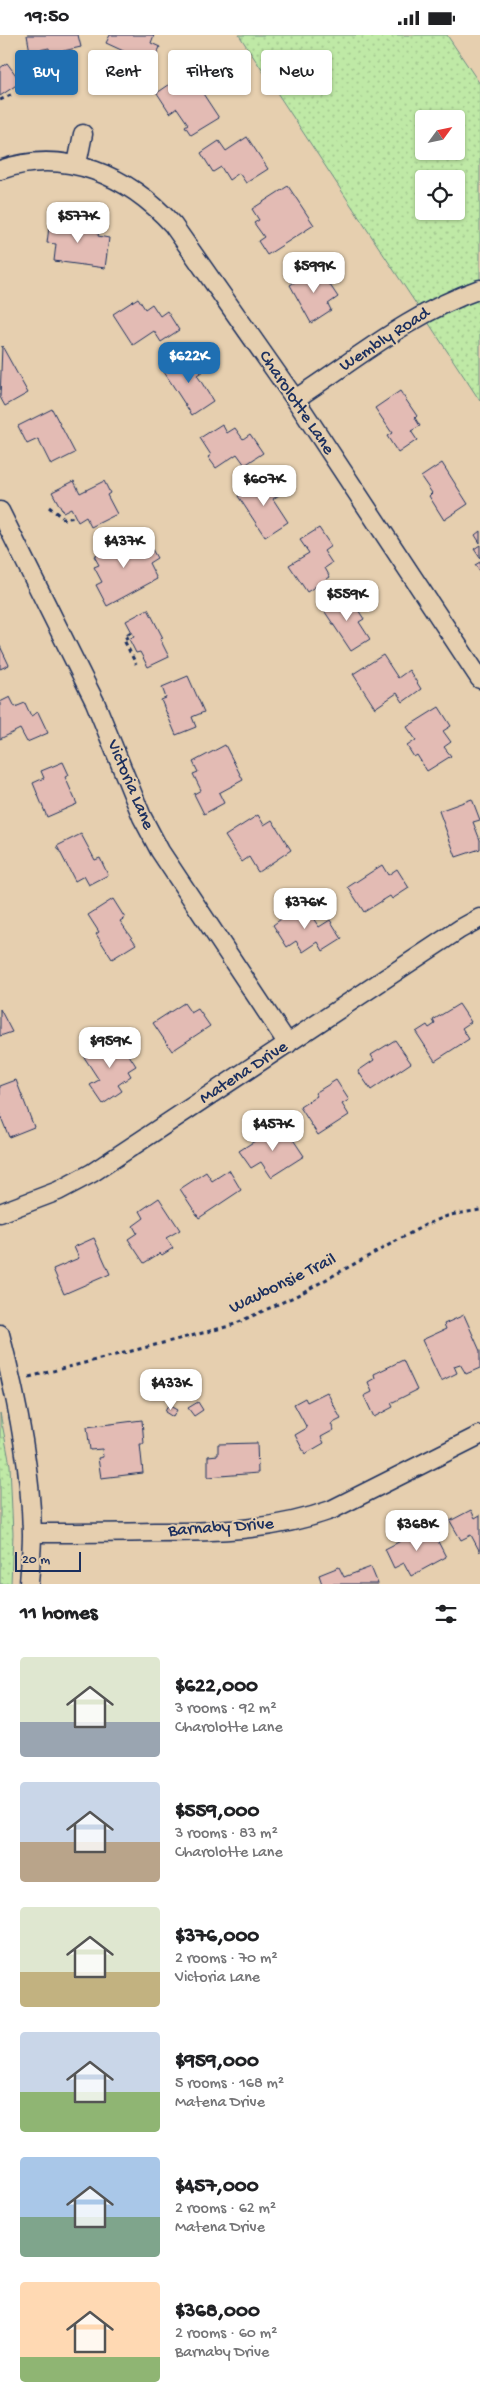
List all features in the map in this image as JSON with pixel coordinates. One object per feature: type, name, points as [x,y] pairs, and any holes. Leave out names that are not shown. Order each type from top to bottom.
[{"type":"street","points":[[77,165],[83,133]]},
{"type":"street","name":"Charolotte Lane","points":[[0,170],[53,161],[77,165],[102,172],[116,179],[145,197],[160,211],[173,225],[295,399],[480,679]]},
{"type":"street","name":"Wembly Road","points":[[295,399],[418,316],[454,298],[480,289]]},
{"type":"street","name":"Victoria Lane","points":[[0,511],[94,702],[142,817],[160,851],[288,1044]]},
{"type":"street","name":"Matena Drive","points":[[0,1213],[58,1191],[92,1173],[480,918]]},
{"type":"street","points":[[0,1334],[12,1381],[22,1445],[32,1533],[30,1584]]},
{"type":"street","name":"Barnaby Drive","points":[[32,1533],[225,1532],[279,1525],[308,1518],[331,1509],[480,1435]]},
{"type":"path","points":[[0,100],[13,94]]},
{"type":"path","points":[[66,216],[87,219],[90,221],[93,230]]},
{"type":"path","points":[[49,507],[61,518],[75,517]]},
{"type":"path","points":[[132,632],[128,634],[130,636],[124,639],[136,663]]},
{"type":"path","name":"Waubonsie Trail","points":[[31,1377],[230,1326],[296,1297],[427,1224],[450,1215],[480,1210]]},
{"type":"green space","points":[[239,35],[447,35],[480,84],[480,401],[279,95],[332,95],[332,50],[261,50],[261,68],[251,53],[251,50],[249,50]]},
{"type":"green space","points":[[0,1413],[10,1465],[13,1534],[11,1584],[0,1584]]},
{"type":"building","points":[[27,35],[78,35],[81,47],[68,50],[49,50],[49,48],[30,50]]},
{"type":"building","points":[[110,35],[154,35],[151,43],[160,47],[158,51],[121,50],[106,43]]},
{"type":"building","points":[[7,63],[15,74],[15,86],[0,96],[0,68]]},
{"type":"building","points":[[168,85],[168,95],[204,95],[219,118],[191,135],[185,126],[188,124],[177,108],[170,113],[158,92]]},
{"type":"building","points":[[247,137],[268,169],[246,183],[239,173],[229,180],[221,167],[213,172],[201,153],[219,141],[226,151]]},
{"type":"building","points":[[288,186],[314,225],[267,255],[258,241],[264,237],[254,223],[259,220],[252,209]]},
{"type":"building","points":[[50,219],[82,223],[81,228],[99,231],[98,236],[109,238],[105,268],[54,261],[56,244],[47,243]]},
{"type":"building","points":[[318,267],[338,297],[328,304],[331,310],[311,323],[290,285]]},
{"type":"building","points":[[138,298],[145,309],[152,304],[160,316],[167,311],[179,330],[161,342],[154,331],[133,345],[113,314]]},
{"type":"building","points":[[2,346],[28,393],[5,406],[0,397]]},
{"type":"building","points":[[192,354],[203,371],[197,375],[213,401],[192,415],[164,372]]},
{"type":"building","points":[[400,391],[417,416],[415,418],[420,426],[411,431],[417,440],[398,453],[387,436],[392,433],[375,408]]},
{"type":"building","points":[[52,409],[75,453],[51,465],[38,439],[27,444],[18,426]]},
{"type":"building","points":[[222,424],[227,433],[235,428],[243,439],[250,434],[263,453],[245,465],[237,454],[216,468],[208,457],[211,455],[200,438]]},
{"type":"building","points":[[442,463],[468,504],[444,520],[429,496],[432,493],[421,477]]},
{"type":"building","points":[[267,477],[279,495],[273,499],[288,522],[265,537],[238,496]]},
{"type":"building","points":[[74,481],[80,493],[104,481],[110,493],[107,495],[117,514],[91,527],[86,517],[78,522],[71,508],[63,512],[52,492]]},
{"type":"building","points":[[319,528],[331,546],[324,551],[332,563],[325,568],[330,577],[307,592],[289,565],[309,553],[300,540]]},
{"type":"building","points":[[480,531],[480,543],[475,535]]},
{"type":"building","points":[[131,536],[136,545],[146,539],[157,558],[149,563],[157,579],[107,606],[96,585],[102,582],[94,567],[99,565],[94,556]]},
{"type":"building","points":[[480,545],[480,558],[474,549]]},
{"type":"building","points":[[480,562],[480,572],[475,565]]},
{"type":"building","points":[[347,593],[364,619],[359,622],[370,639],[351,651],[323,609]]},
{"type":"building","points":[[148,609],[163,638],[160,639],[169,657],[148,667],[140,652],[136,653],[129,639],[134,636],[126,621]]},
{"type":"building","points":[[0,646],[9,665],[0,669]]},
{"type":"building","points":[[383,655],[398,678],[409,670],[421,689],[403,702],[397,693],[375,708],[353,674]]},
{"type":"building","points":[[188,676],[204,712],[192,717],[196,727],[176,735],[161,700],[166,698],[162,687]]},
{"type":"building","points":[[10,697],[15,707],[25,703],[31,716],[38,712],[48,733],[27,742],[20,729],[0,739],[0,702]]},
{"type":"building","points":[[439,707],[451,726],[443,731],[451,742],[444,747],[451,756],[427,771],[417,755],[414,757],[407,746],[416,740],[407,727]]},
{"type":"building","points":[[225,745],[243,780],[219,793],[224,803],[204,814],[194,794],[201,790],[193,774],[198,772],[193,762]]},
{"type":"building","points":[[63,762],[69,775],[65,777],[77,804],[47,817],[33,783],[44,778],[41,771]]},
{"type":"building","points":[[472,799],[480,820],[473,822],[480,840],[480,849],[456,857],[439,811]]},
{"type":"building","points":[[258,815],[264,825],[272,820],[291,850],[258,872],[249,857],[242,862],[225,836]]},
{"type":"building","points":[[81,834],[95,860],[100,858],[108,875],[89,885],[84,876],[75,881],[57,846]]},
{"type":"building","points":[[382,865],[388,875],[397,869],[409,888],[392,899],[390,896],[364,912],[348,887]]},
{"type":"building","points":[[113,899],[125,918],[120,921],[136,944],[112,959],[96,934],[99,932],[88,915]]},
{"type":"building","points":[[302,902],[319,927],[330,920],[342,939],[323,951],[318,942],[303,952],[296,941],[287,947],[273,925],[281,919],[280,916]]},
{"type":"building","points":[[184,1003],[191,1013],[198,1009],[210,1026],[172,1051],[153,1023]]},
{"type":"building","points":[[459,1004],[471,1022],[462,1028],[469,1039],[435,1061],[416,1032],[427,1025],[429,1028],[435,1024],[433,1020]]},
{"type":"building","points":[[0,1009],[12,1032],[0,1036]]},
{"type":"building","points":[[117,1036],[136,1066],[128,1071],[131,1076],[118,1085],[122,1091],[103,1104],[90,1085],[99,1080],[84,1057]]},
{"type":"building","points":[[395,1040],[411,1063],[371,1090],[358,1071],[374,1060],[371,1055]]},
{"type":"building","points":[[16,1080],[34,1127],[9,1137],[0,1115],[0,1086]]},
{"type":"building","points":[[336,1080],[349,1100],[342,1104],[349,1115],[318,1135],[300,1107],[317,1096],[315,1093]]},
{"type":"building","points":[[284,1126],[304,1156],[271,1177],[261,1162],[251,1168],[239,1151]]},
{"type":"building","points":[[229,1170],[241,1190],[199,1218],[180,1189],[206,1172],[212,1181]]},
{"type":"building","points":[[159,1198],[180,1230],[166,1238],[173,1248],[162,1255],[160,1253],[144,1263],[128,1239],[137,1233],[133,1226],[144,1218],[140,1211]]},
{"type":"building","points":[[94,1238],[110,1274],[64,1294],[53,1269],[79,1258],[74,1247]]},
{"type":"building","points":[[464,1315],[480,1351],[480,1368],[466,1374],[460,1364],[454,1366],[457,1373],[441,1381],[422,1340],[446,1329],[444,1324]]},
{"type":"building","points":[[403,1360],[417,1390],[391,1403],[393,1407],[374,1417],[364,1396],[372,1392],[368,1382],[375,1378],[374,1374]]},
{"type":"building","points":[[327,1392],[341,1419],[331,1424],[334,1430],[321,1437],[324,1443],[305,1454],[295,1435],[307,1428],[294,1404],[305,1398],[307,1402]]},
{"type":"building","points":[[198,1402],[203,1410],[194,1416],[188,1408]]},
{"type":"building","points":[[168,1405],[177,1410],[173,1417],[165,1412]]},
{"type":"building","points":[[142,1420],[144,1444],[140,1444],[143,1473],[101,1478],[98,1458],[103,1457],[102,1449],[90,1450],[87,1427]]},
{"type":"building","points":[[257,1443],[258,1473],[208,1477],[208,1456],[218,1455],[218,1444]]},
{"type":"building","points":[[471,1510],[475,1518],[480,1515],[480,1552],[471,1535],[461,1540],[450,1521]]},
{"type":"building","points":[[430,1526],[446,1557],[411,1576],[404,1563],[394,1568],[385,1549]]},
{"type":"building","points":[[339,1567],[344,1577],[371,1567],[378,1584],[322,1584],[319,1575]]}]
